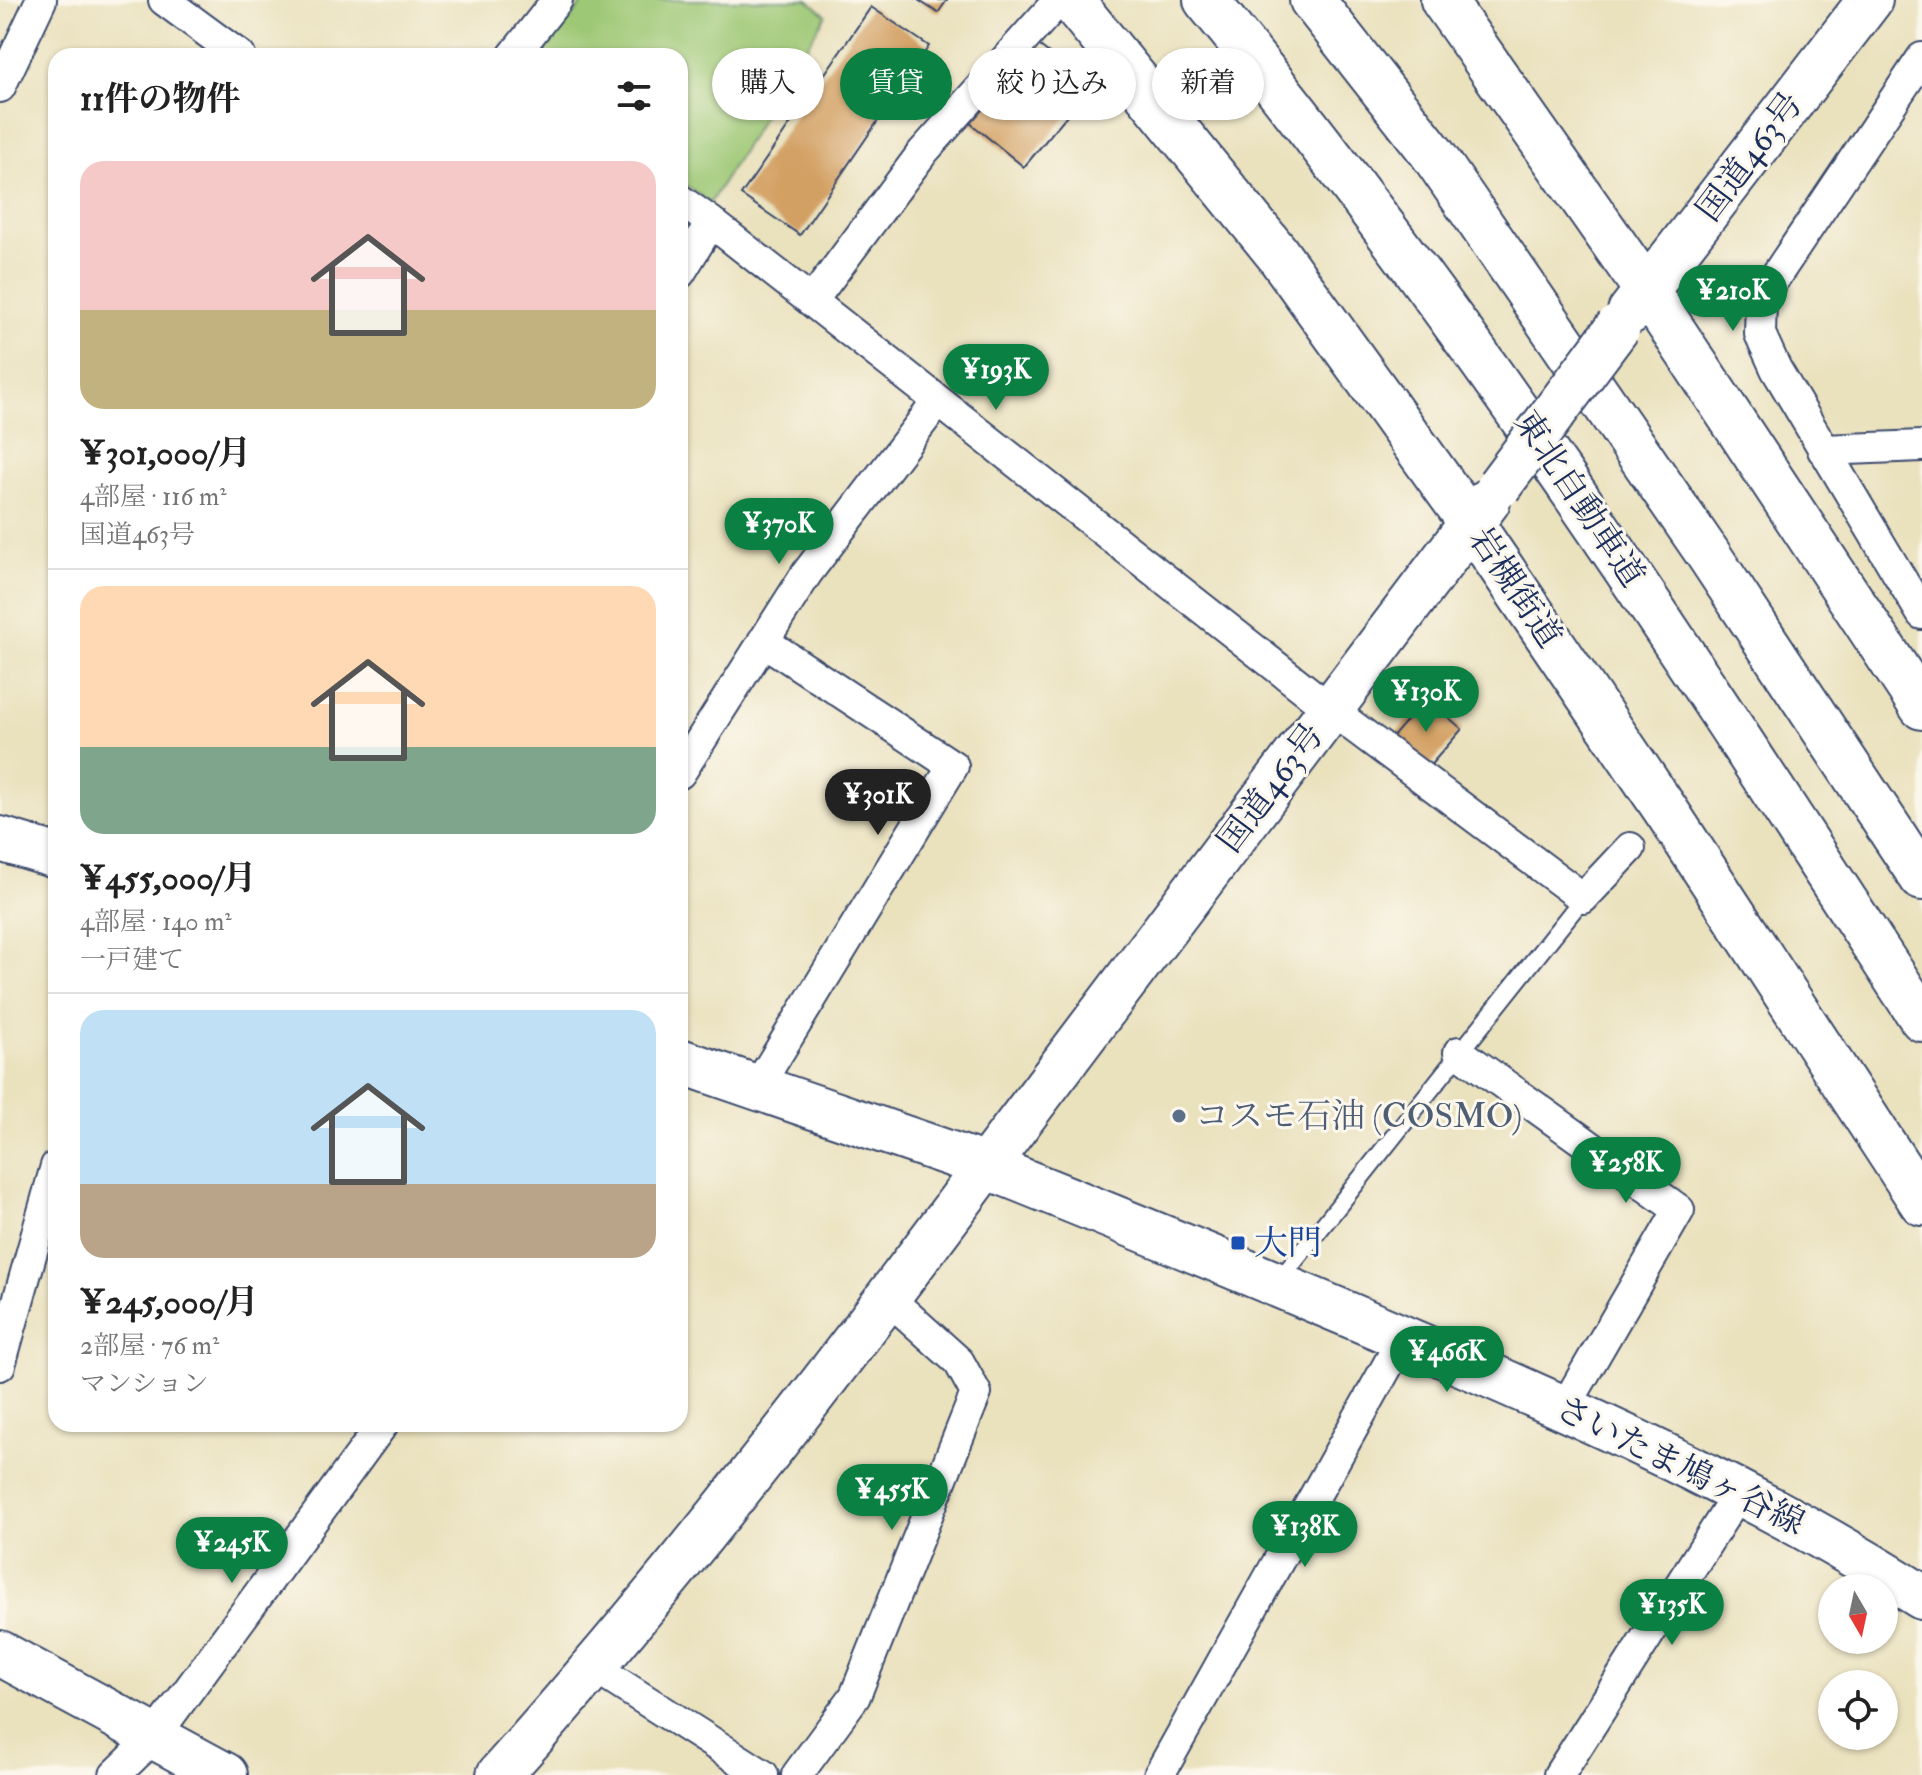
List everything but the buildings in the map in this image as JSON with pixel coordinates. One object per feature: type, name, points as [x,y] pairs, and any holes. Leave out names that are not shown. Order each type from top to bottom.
[{"type":"main road","name":"岩槻街道","points":[[1071,0],[1276,252],[1471,523],[1669,815],[1922,1203]]},
{"type":"main road","name":"東北自動車道","points":[[1206,0],[1274,82],[1496,378],[1637,582],[1922,1019]]},
{"type":"main road","points":[[1312,0],[1432,153],[1708,554],[1922,878]]},
{"type":"main road","name":"国道463号","points":[[499,1775],[595,1668],[731,1501],[888,1298],[1618,327],[1870,0]]},
{"type":"main road","points":[[1456,6],[1922,707]]},
{"type":"main road","points":[[0,839],[48,854]]},
{"type":"main road","points":[[688,1064],[986,1166]]},
{"type":"main road","name":"さいたま鳩ヶ谷線","points":[[986,1166],[1277,1283],[1565,1407],[1740,1491],[1860,1558],[1922,1597]]},
{"type":"main road","points":[[0,1653],[225,1775]]},
{"type":"street","points":[[0,87],[41,0]]},
{"type":"street","points":[[164,0],[229,48]]},
{"type":"street","points":[[519,48],[557,0]]},
{"type":"street","points":[[812,301],[923,152],[1059,0]]},
{"type":"street","points":[[1922,58],[1761,298],[1760,334],[1776,369],[1922,614]]},
{"type":"street","points":[[688,206],[1330,709],[1583,898],[1630,848]]},
{"type":"street","points":[[688,260],[711,222]]},
{"type":"street","points":[[688,760],[807,573],[938,401]]},
{"type":"street","points":[[1823,450],[1922,446]]},
{"type":"street","points":[[758,1086],[953,766],[763,641]]},
{"type":"street","points":[[1459,1052],[1679,1210],[1565,1407]]},
{"type":"street","points":[[0,1365],[46,1242]]},
{"type":"street","points":[[797,1775],[855,1696],[976,1393],[959,1362],[888,1298]]},
{"type":"street","points":[[1170,1771],[1403,1338]]},
{"type":"street","points":[[115,1775],[155,1736],[366,1432]]},
{"type":"street","points":[[1559,1775],[1740,1491]]},
{"type":"street","points":[[595,1668],[763,1775]]},
{"type":"lane","points":[[1277,1283],[1583,898]]},
{"type":"green space","points":[[585,0],[808,0],[826,15],[806,48],[712,48],[712,120],[761,120],[710,203],[688,187],[688,48],[546,48]]},
{"type":"place","name":"コスモ石油 (COSMO)","points":[[1179,1116]]},
{"type":"place","name":"大門","points":[[1238,1243]]}]
